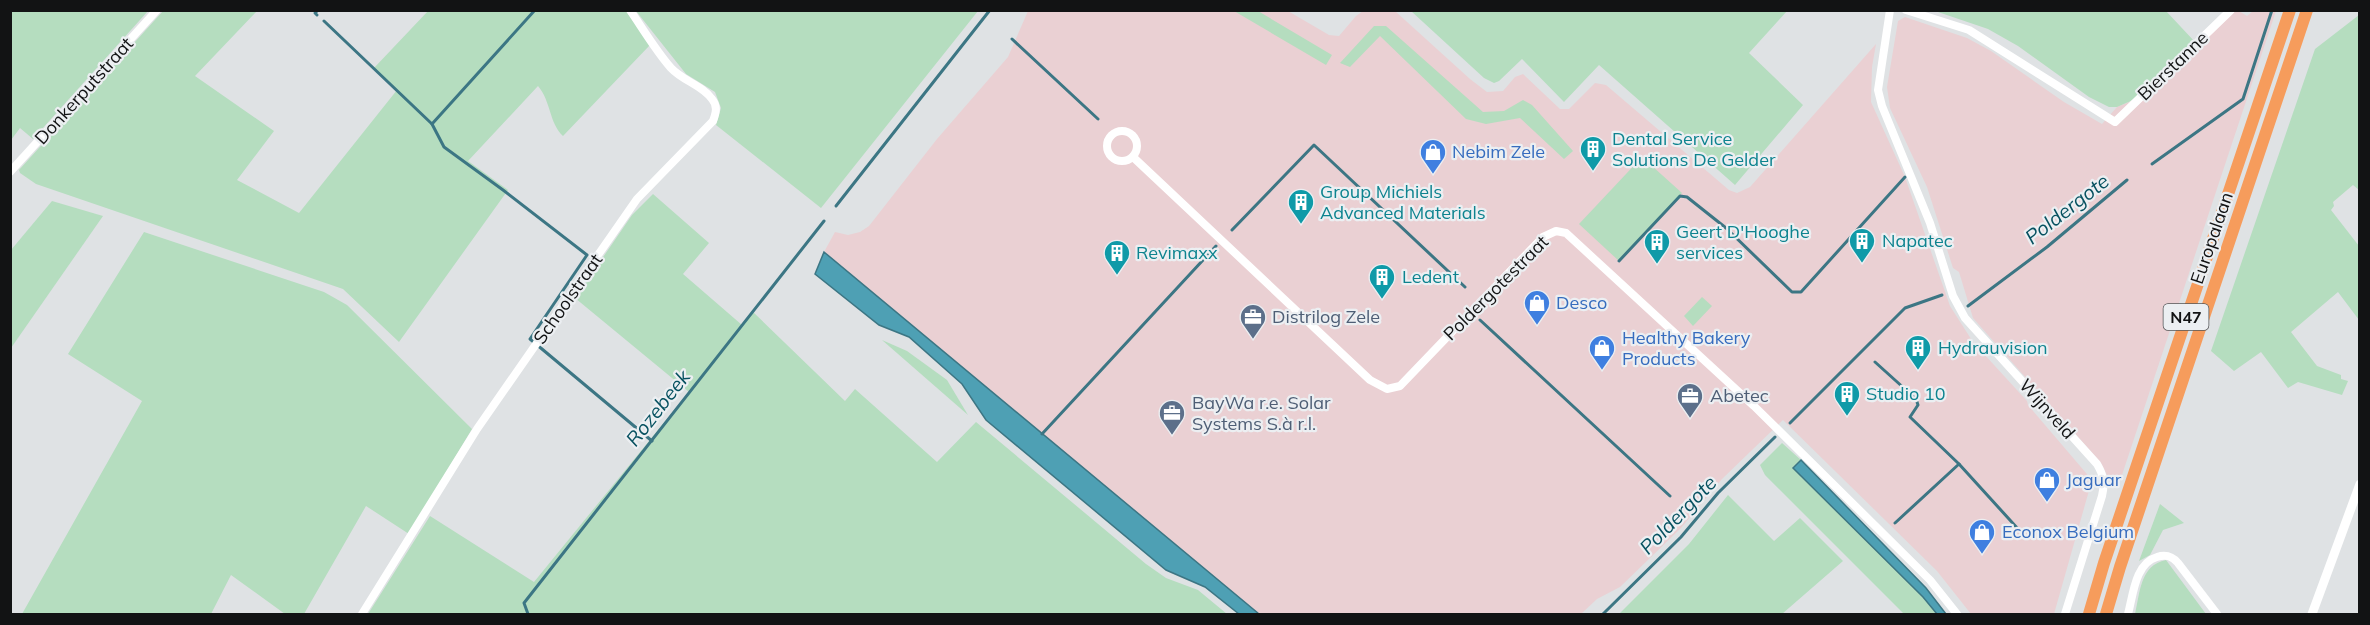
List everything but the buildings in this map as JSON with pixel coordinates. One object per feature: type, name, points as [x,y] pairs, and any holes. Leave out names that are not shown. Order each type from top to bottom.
[{"type":"highway","name":"Europalaan","points":[[2089,615],[2104,562],[2290,10]]},
{"type":"highway","name":"Europalaan","points":[[2106,615],[2120,567],[2307,10]]},
{"type":"street","name":"Donkerputstraat","points":[[10,172],[157,10]]},
{"type":"street","name":"Schoolstraat","points":[[362,615],[477,429],[637,199],[713,121],[717,110],[714,100],[670,67],[630,10]]},
{"type":"street","name":"Wijnveld","points":[[1890,10],[1878,90],[1882,106],[1930,223],[1953,296],[1965,318],[2097,464],[2103,475],[2102,496],[2065,615]]},
{"type":"street","name":"Bierstanne","points":[[1906,10],[1969,30],[2115,122],[2231,10]]},
{"type":"street","name":"Poldergotestraat","points":[[1128,131],[1136,138],[1138,148],[1133,158],[1119,161],[1112,158],[1107,144],[1113,133],[1128,131]]},
{"type":"street","name":"Poldergotestraat","points":[[1133,158],[1370,380],[1387,389],[1400,386],[1543,237],[1556,231],[1566,233],[1770,422],[1930,580],[1957,615]]},
{"type":"street","points":[[2312,615],[2360,484]]},
{"type":"street","points":[[2128,615],[2140,571],[2152,558],[2167,555],[2178,563],[2217,615]]},
{"type":"shaded area","points":[[1028,11],[1288,11],[1329,35],[1339,36],[1363,11],[1395,11],[1487,92],[1503,91],[1515,77],[1523,74],[1560,109],[1569,109],[1595,83],[1606,85],[1729,190],[1737,193],[1750,187],[1876,44],[1872,67],[1871,102],[1905,177],[1950,306],[1973,342],[2027,401],[2092,480],[2054,614],[1971,614],[1937,571],[1783,420],[1722,479],[1681,528],[1620,587],[1597,599],[1581,614],[1259,614],[824,252],[835,232],[848,235],[860,232],[869,226],[937,139],[1008,57]]},
{"type":"shaded area","points":[[2227,11],[2239,11],[2247,16],[2253,11],[2276,11],[2120,481],[2107,475],[2101,463],[1973,318],[1959,272],[1953,268],[1927,187],[1890,108],[1887,87],[1898,21],[1905,17],[1967,38],[1991,51],[2064,102],[2102,124],[2117,107],[2134,100]]},
{"type":"green space","points":[[10,11],[148,11],[33,139],[20,128],[11,140]]},
{"type":"green space","points":[[163,11],[257,11],[195,76],[274,131],[237,180],[299,213],[397,90],[374,68],[428,11],[626,11],[650,45],[563,136],[555,125],[538,86],[468,161],[508,190],[399,342],[343,289],[36,184],[20,173],[19,170]]},
{"type":"green space","points":[[636,11],[978,11],[821,208],[716,125],[721,108],[715,92],[686,74]]},
{"type":"green space","points":[[1234,11],[1258,11],[1332,55],[1326,65]]},
{"type":"green space","points":[[1411,11],[1787,11],[1749,53],[1803,105],[1735,185],[1599,65],[1564,102],[1522,59],[1494,83],[1484,78]]},
{"type":"green space","points":[[1935,11],[2166,11],[2195,42],[2133,100],[2117,107],[2109,107],[2089,97],[2018,46],[1988,29]]},
{"type":"green space","points":[[2359,15],[2359,190],[2353,185],[2333,202],[2334,206],[2331,210],[2359,246],[2359,320],[2338,292],[2291,332],[2317,366],[2341,375],[2341,379],[2348,381],[2342,395],[2298,382],[2288,388],[2261,352],[2234,371],[2211,351],[2315,49]]},
{"type":"green space","points":[[1374,26],[1386,26],[1483,112],[1504,111],[1523,100],[1532,105],[1573,151],[1564,159],[1520,118],[1486,124],[1466,119],[1380,36],[1350,67],[1340,63]]},
{"type":"green space","points":[[1642,157],[1682,193],[1619,261],[1579,224]]},
{"type":"green space","points":[[653,194],[709,243],[683,274],[742,325],[752,311],[845,401],[855,389],[937,462],[976,422],[1146,564],[1166,578],[1198,590],[1227,614],[368,614],[430,516],[534,582],[689,392],[575,298],[632,215]]},
{"type":"green space","points":[[52,201],[103,216],[11,348],[11,250]]},
{"type":"green space","points":[[144,232],[324,292],[347,305],[472,429],[409,534],[366,506],[304,614],[285,614],[231,575],[211,614],[22,614],[142,401],[68,354]]},
{"type":"green space","points":[[1702,297],[1712,306],[1693,326],[1684,316]]},
{"type":"green space","points":[[882,340],[907,351],[947,380],[968,415]]},
{"type":"green space","points":[[1782,443],[1801,460],[1793,467],[1923,597],[1937,614],[1904,614],[1765,475],[1760,465]]},
{"type":"green space","points":[[1728,495],[1774,541],[1800,518],[1843,561],[1782,614],[1619,614],[1689,544]]},
{"type":"green space","points":[[2160,504],[2184,523],[2163,530],[2150,555],[2139,561]]},
{"type":"green space","points":[[2166,560],[2206,614],[2135,614],[2140,589],[2146,574],[2157,563]]},
{"type":"water","points":[[824,252],[1259,614],[1239,614],[1205,587],[1166,570],[986,420],[962,384],[909,337],[879,325],[815,274]]},
{"type":"water","points":[[1801,460],[1926,588],[1946,614],[1937,614],[1923,597],[1793,468]]},
{"type":"waterway","points":[[317,15],[315,13],[318,10]]},
{"type":"waterway","points":[[432,124],[535,10]]},
{"type":"waterway","name":"Rozebeek","points":[[836,206],[990,10]]},
{"type":"waterway","name":"Poldergote","points":[[2152,164],[2243,99],[2272,10]]},
{"type":"waterway","points":[[324,21],[432,124],[444,147],[587,255],[530,339],[652,441]]},
{"type":"waterway","points":[[1012,39],[1098,119]]},
{"type":"waterway","points":[[1232,230],[1314,145],[1465,287]]},
{"type":"waterway","points":[[1619,261],[1680,196],[1687,197],[1726,228],[1792,292],[1801,292],[1905,177]]},
{"type":"waterway","name":"Poldergote","points":[[1968,306],[2047,247],[2127,180]]},
{"type":"waterway","name":"Rozebeek","points":[[528,614],[524,603],[824,221]]},
{"type":"waterway","points":[[1042,434],[1216,246]]},
{"type":"waterway","name":"Poldergote","points":[[1790,423],[1905,308],[1942,295]]},
{"type":"waterway","points":[[1480,320],[1670,496]]},
{"type":"waterway","points":[[1875,362],[1916,399],[1918,405],[1910,417],[1959,464],[2019,530]]},
{"type":"waterway","name":"Poldergote","points":[[1603,614],[1681,537],[1718,493],[1775,437]]},
{"type":"waterway","points":[[1895,523],[1959,464]]},
{"type":"place","name":"Dental Service Solutions De Gelder","points":[[1593,172]]},
{"type":"place","name":"Nebim Zele","points":[[1433,175]]},
{"type":"place","name":"Group Michiels Advanced Materials","points":[[1301,225]]},
{"type":"place","name":"Napatec","points":[[1862,264]]},
{"type":"place","name":"Geert D'Hooghe services","points":[[1657,265]]},
{"type":"place","name":"Revimaxx","points":[[1117,276]]},
{"type":"place","name":"Ledent","points":[[1382,300]]},
{"type":"place","name":"Desco","points":[[1537,326]]},
{"type":"place","name":"Distrilog Zele","points":[[1253,340]]},
{"type":"place","name":"Healthy Bakery Products","points":[[1602,371]]},
{"type":"place","name":"Hydrauvision","points":[[1918,371]]},
{"type":"place","name":"Studio 10","points":[[1847,417]]},
{"type":"place","name":"Abetec","points":[[1690,419]]},
{"type":"place","name":"BayWa r.e. Solar Systems S.à r.l.","points":[[1172,436]]},
{"type":"place","name":"Jaguar","points":[[2047,503]]},
{"type":"place","name":"Econox Belgium","points":[[1982,555]]}]
